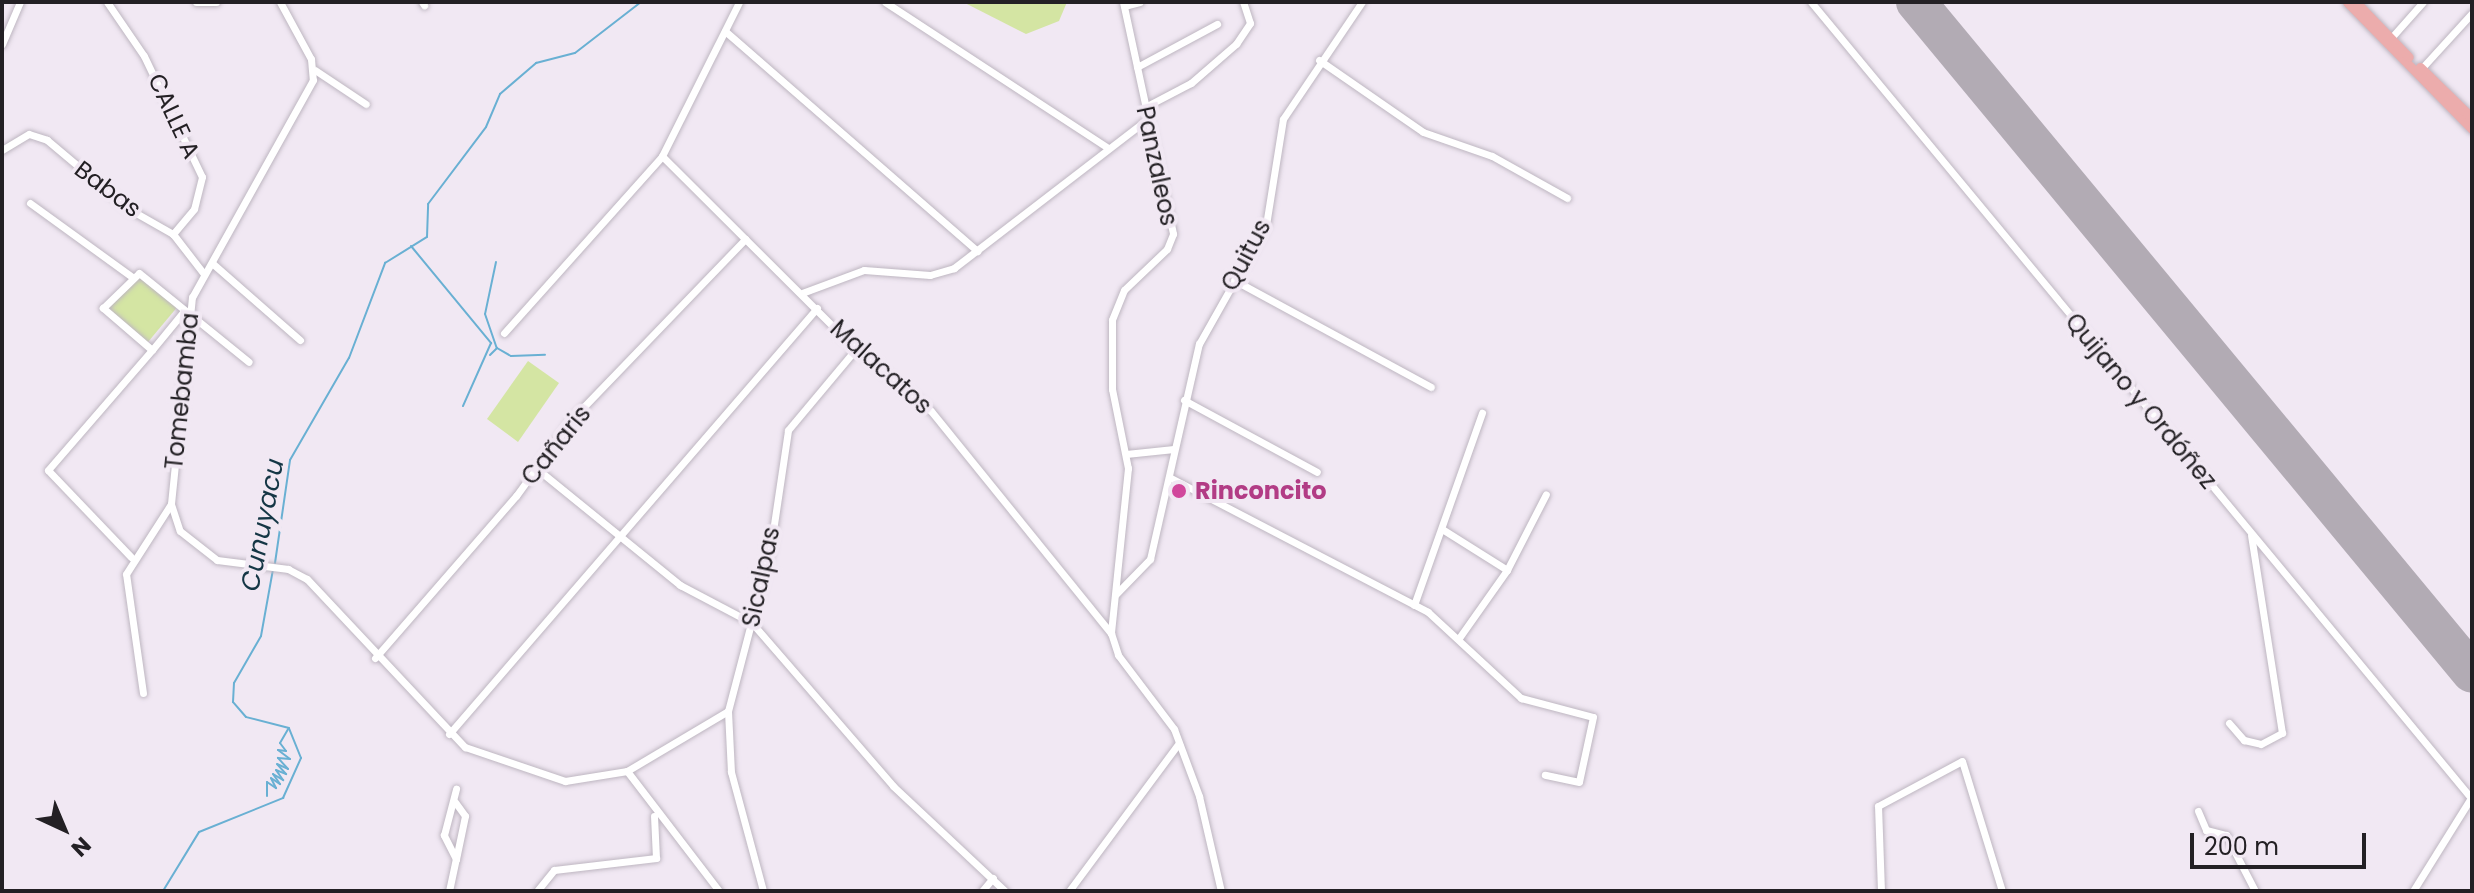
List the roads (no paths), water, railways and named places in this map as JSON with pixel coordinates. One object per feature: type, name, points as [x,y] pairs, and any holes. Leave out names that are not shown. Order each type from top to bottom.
[{"type":"main road","points":[[2347,2],[2472,129]]},
{"type":"main road","points":[[2356,2],[2472,118]]},
{"type":"street","points":[[2,44],[20,2]]},
{"type":"street","name":"CALLE A","points":[[107,2],[144,56],[202,177],[194,209],[173,234]]},
{"type":"street","points":[[196,2],[216,2]]},
{"type":"street","points":[[280,2],[315,70],[366,104]]},
{"type":"street","points":[[504,333],[662,156],[739,2]]},
{"type":"street","points":[[885,2],[1107,147]]},
{"type":"street","points":[[1124,4],[1140,2]]},
{"type":"street","points":[[1145,107],[1191,83],[1236,44],[1250,23],[1243,2]]},
{"type":"street","name":"Quitus","points":[[1116,594],[1150,559],[1199,344],[1266,225],[1283,119],[1319,60],[1362,2]]},
{"type":"street","name":"Quijano y Ordóñez","points":[[1811,2],[2472,799]]},
{"type":"street","points":[[2391,38],[2423,2]]},
{"type":"street","name":"Panzaleos","points":[[1111,633],[1126,454],[1112,389],[1112,320],[1124,290],[1167,249],[1173,234],[1146,120],[1124,4]]},
{"type":"street","points":[[2421,69],[2472,13]]},
{"type":"street","points":[[1137,67],[1217,24]]},
{"type":"street","points":[[725,31],[977,251]]},
{"type":"street","points":[[1319,60],[1423,132],[1492,156],[1567,198]]},
{"type":"street","name":"Tomebamba","points":[[315,70],[186,312],[171,504],[180,531],[205,554],[288,569],[307,579],[375,658]]},
{"type":"street","points":[[802,293],[864,270],[940,274],[977,251],[1107,147],[1146,120]]},
{"type":"street","name":"Babas","points":[[2,150],[29,134],[47,140],[129,209],[173,234],[204,274]]},
{"type":"street","name":"Malacatos","points":[[662,156],[856,349],[931,411],[1111,633],[1118,655],[1166,711],[1179,743],[1221,891]]},
{"type":"street","points":[[30,203],[131,276]]},
{"type":"street","name":"Cañaris","points":[[375,658],[536,468],[572,419],[745,239]]},
{"type":"street","points":[[212,263],[300,340]]},
{"type":"street","points":[[152,350],[103,308],[131,276],[142,274],[249,362]]},
{"type":"street","points":[[1234,280],[1431,387]]},
{"type":"street","points":[[449,734],[817,308]]},
{"type":"street","points":[[131,557],[48,470],[186,312]]},
{"type":"street","name":"Sicalpas","points":[[763,891],[731,772],[728,711],[752,623],[788,430],[856,349]]},
{"type":"street","points":[[1184,400],[1317,472]]},
{"type":"street","points":[[1414,605],[1482,413]]},
{"type":"street","points":[[1126,454],[1174,449]]},
{"type":"street","points":[[536,468],[621,533],[680,585],[752,623],[893,786],[1005,891]]},
{"type":"street","points":[[1169,477],[1414,605],[1459,638],[1521,698],[1595,721],[1579,782],[1545,775]]},
{"type":"street","points":[[1459,638],[1507,570],[1546,494]]},
{"type":"street","points":[[143,693],[126,574],[131,557],[171,504]]},
{"type":"street","points":[[1442,529],[1507,570]]},
{"type":"street","points":[[2229,723],[2244,740],[2261,744],[2282,733],[2251,535]]},
{"type":"street","points":[[375,658],[449,734],[485,756],[554,778],[627,771],[728,711]]},
{"type":"street","points":[[1069,891],[1179,743]]},
{"type":"street","points":[[1881,891],[1878,806],[1962,761],[2002,891]]},
{"type":"street","points":[[627,771],[653,814],[719,891]]},
{"type":"street","points":[[456,789],[444,835],[456,859]]},
{"type":"street","points":[[2413,891],[2472,799]]},
{"type":"street","points":[[449,891],[465,816],[455,802]]},
{"type":"street","points":[[2198,811],[2206,830],[2226,835],[2255,891]]},
{"type":"street","points":[[537,891],[554,870],[656,858],[653,814]]},
{"type":"street","points":[[982,891],[993,878]]},
{"type":"waterway","name":"Cunuyacu","points":[[275,563],[290,460],[349,358],[385,263],[427,237],[428,204],[486,127],[500,94],[536,63],[575,53],[641,2]]},
{"type":"waterway","points":[[411,246],[491,343],[463,406]]},
{"type":"waterway","points":[[496,262],[485,314],[497,348]]},
{"type":"waterway","points":[[490,355],[497,348],[511,356],[545,355]]},
{"type":"waterway","name":"Cunuyacu","points":[[163,891],[199,832],[283,798],[301,758],[289,728],[246,717],[233,702],[234,683],[261,636],[273,569]]},
{"type":"waterway","points":[[267,796],[267,782],[276,788],[271,778],[280,784],[273,774],[283,780],[276,770],[286,774],[277,764],[288,769],[278,758],[290,759],[278,750],[286,751],[280,743],[288,729]]},
{"type":"place","name":"Rinconcito","points":[[1179,491]]}]
